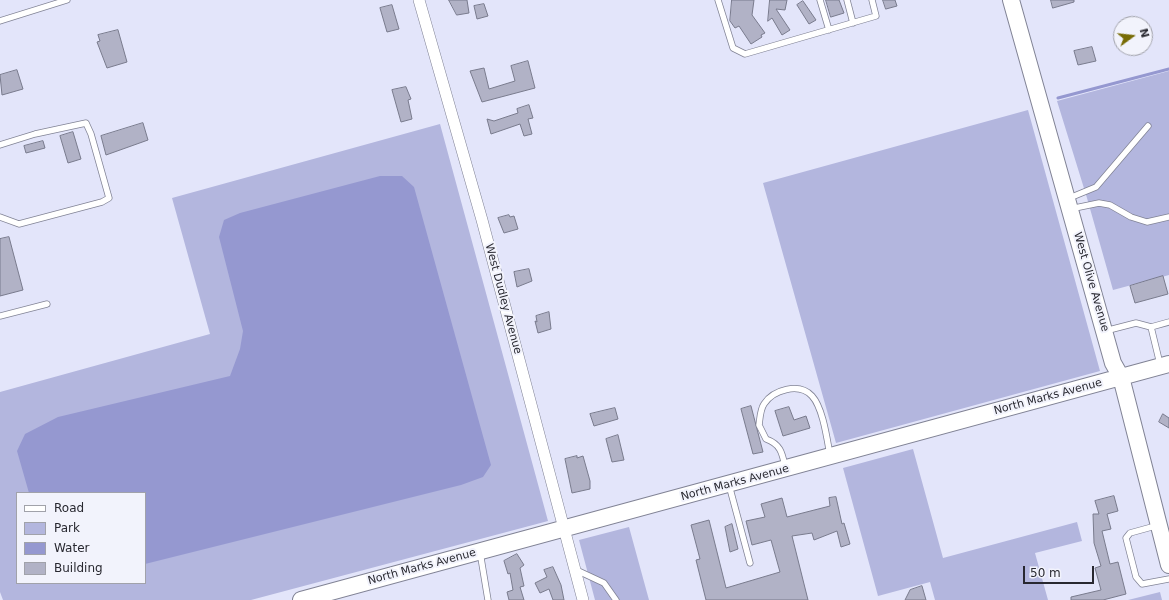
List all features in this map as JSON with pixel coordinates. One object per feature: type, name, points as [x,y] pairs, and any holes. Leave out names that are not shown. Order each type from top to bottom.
[{"type":"main road","name":"West Olive Avenue","points":[[1011,0],[1113,363],[1121,377],[1169,564]]},
{"type":"main road","name":"North Marks Avenue","points":[[301,600],[563,530],[1165,365]]},
{"type":"street","name":"West Dudley Avenue","points":[[419,0],[482,220],[582,600]]},
{"type":"lane","points":[[0,21],[67,0]]},
{"type":"lane","points":[[718,0],[733,48],[745,54],[876,16],[872,0]]},
{"type":"lane","points":[[820,0],[829,30]]},
{"type":"lane","points":[[847,0],[853,23]]},
{"type":"lane","points":[[0,145],[35,134],[86,124],[91,134],[109,198],[102,202],[19,224],[0,217]]},
{"type":"lane","points":[[1069,204],[1096,187],[1148,126]]},
{"type":"lane","points":[[1069,204],[1099,203],[1110,205],[1131,217],[1147,222],[1169,217]]},
{"type":"lane","points":[[0,316],[47,304]]},
{"type":"lane","points":[[1104,331],[1136,323],[1151,327],[1169,322]]},
{"type":"lane","points":[[1151,327],[1165,365]]},
{"type":"lane","points":[[786,469],[780,448],[773,441],[766,438],[759,425],[763,406],[768,399],[774,394],[789,389],[798,388],[805,390],[816,401],[831,457]]},
{"type":"lane","points":[[728,485],[750,563]]},
{"type":"lane","points":[[1159,525],[1130,533],[1126,538],[1136,577],[1142,584],[1169,579]]},
{"type":"lane","points":[[480,552],[488,600]]},
{"type":"lane","points":[[574,569],[604,583],[616,600]]},
{"type":"green space","points":[[1169,71],[1169,275],[1113,290],[1087,198],[1057,101]]},
{"type":"green space","points":[[1028,110],[1100,371],[836,443],[763,183]]},
{"type":"green space","points":[[440,124],[548,521],[251,600],[3,600],[0,592],[0,392],[210,334],[172,198]]},
{"type":"green space","points":[[913,449],[943,558],[1077,522],[1082,541],[1035,553],[1048,600],[935,600],[930,582],[878,596],[843,468]]},
{"type":"green space","points":[[629,527],[649,600],[595,600],[579,540]]},
{"type":"green space","points":[[1160,592],[1162,600],[1128,600]]},
{"type":"water","points":[[380,176],[402,176],[414,187],[491,465],[483,477],[461,485],[146,564],[146,492],[29,492],[17,451],[25,434],[58,417],[230,376],[240,349],[243,331],[219,237],[224,220],[240,213]]},
{"type":"building","points":[[449,0],[467,0],[469,13],[457,15]]},
{"type":"building","points":[[732,0],[754,0],[752,15],[765,33],[761,35],[762,37],[751,44],[739,26],[735,28],[730,21]]},
{"type":"building","points":[[770,0],[787,0],[785,10],[776,9],[790,30],[782,35],[772,18],[768,21]]},
{"type":"building","points":[[826,0],[839,0],[844,13],[831,17]]},
{"type":"building","points":[[883,0],[895,0],[897,6],[886,9]]},
{"type":"building","points":[[1051,0],[1074,0],[1074,2],[1053,8]]},
{"type":"building","points":[[803,1],[816,20],[809,24],[797,5]]},
{"type":"building","points":[[484,4],[488,16],[477,19],[474,6]]},
{"type":"building","points":[[392,5],[399,29],[387,32],[380,8]]},
{"type":"building","points":[[118,30],[127,62],[107,68],[97,42],[100,41],[98,35]]},
{"type":"building","points":[[1092,47],[1096,61],[1078,65],[1074,51]]},
{"type":"building","points":[[528,61],[535,88],[482,102],[470,71],[484,68],[489,89],[515,81],[511,66]]},
{"type":"building","points":[[17,70],[23,89],[2,95],[0,75]]},
{"type":"building","points":[[406,87],[411,99],[408,100],[412,119],[401,122],[392,90]]},
{"type":"building","points":[[529,105],[533,118],[528,119],[532,134],[524,136],[520,124],[491,134],[487,119],[494,121],[518,113],[517,109]]},
{"type":"building","points":[[143,123],[148,140],[106,155],[101,136]]},
{"type":"building","points":[[73,132],[81,159],[68,163],[60,136]]},
{"type":"building","points":[[43,141],[45,148],[26,153],[24,146]]},
{"type":"building","points":[[509,215],[510,217],[514,216],[518,229],[504,233],[498,218]]},
{"type":"building","points":[[9,237],[23,290],[0,296],[0,239]]},
{"type":"building","points":[[529,269],[532,281],[517,287],[514,272]]},
{"type":"building","points":[[1163,276],[1168,294],[1135,303],[1130,286]]},
{"type":"building","points":[[549,312],[551,329],[538,333],[535,321],[537,322],[536,316]]},
{"type":"building","points":[[751,406],[763,452],[753,454],[741,409]]},
{"type":"building","points":[[789,407],[794,420],[806,416],[810,428],[783,436],[775,411]]},
{"type":"building","points":[[615,408],[618,419],[594,426],[590,414]]},
{"type":"building","points":[[1163,414],[1169,418],[1169,428],[1159,422]]},
{"type":"building","points":[[618,435],[624,460],[612,462],[606,439]]},
{"type":"building","points":[[577,456],[577,458],[583,456],[590,481],[590,489],[572,493],[565,459]]},
{"type":"building","points":[[1114,496],[1118,511],[1107,514],[1111,529],[1102,531],[1110,564],[1118,562],[1126,594],[1103,600],[1071,600],[1071,597],[1101,590],[1095,568],[1101,566],[1094,543],[1093,514],[1099,514],[1095,501]]},
{"type":"building","points":[[836,497],[842,524],[844,523],[850,544],[841,547],[837,531],[814,540],[812,533],[792,536],[808,600],[706,600],[696,560],[700,559],[691,525],[709,520],[726,588],[780,572],[771,540],[752,545],[746,521],[765,517],[761,504],[782,498],[787,517],[830,506],[829,498]]},
{"type":"building","points":[[732,524],[738,549],[730,552],[725,527]]},
{"type":"building","points":[[517,554],[524,565],[520,568],[524,586],[520,587],[524,600],[509,600],[507,592],[513,590],[510,573],[508,574],[504,561]]},
{"type":"building","points":[[553,567],[561,585],[564,600],[553,600],[549,589],[540,593],[535,583],[547,577],[544,570]]},
{"type":"building","points":[[922,586],[926,600],[905,600],[910,590]]},
{"type":"waterway","points":[[1058,98],[1169,69]]}]
